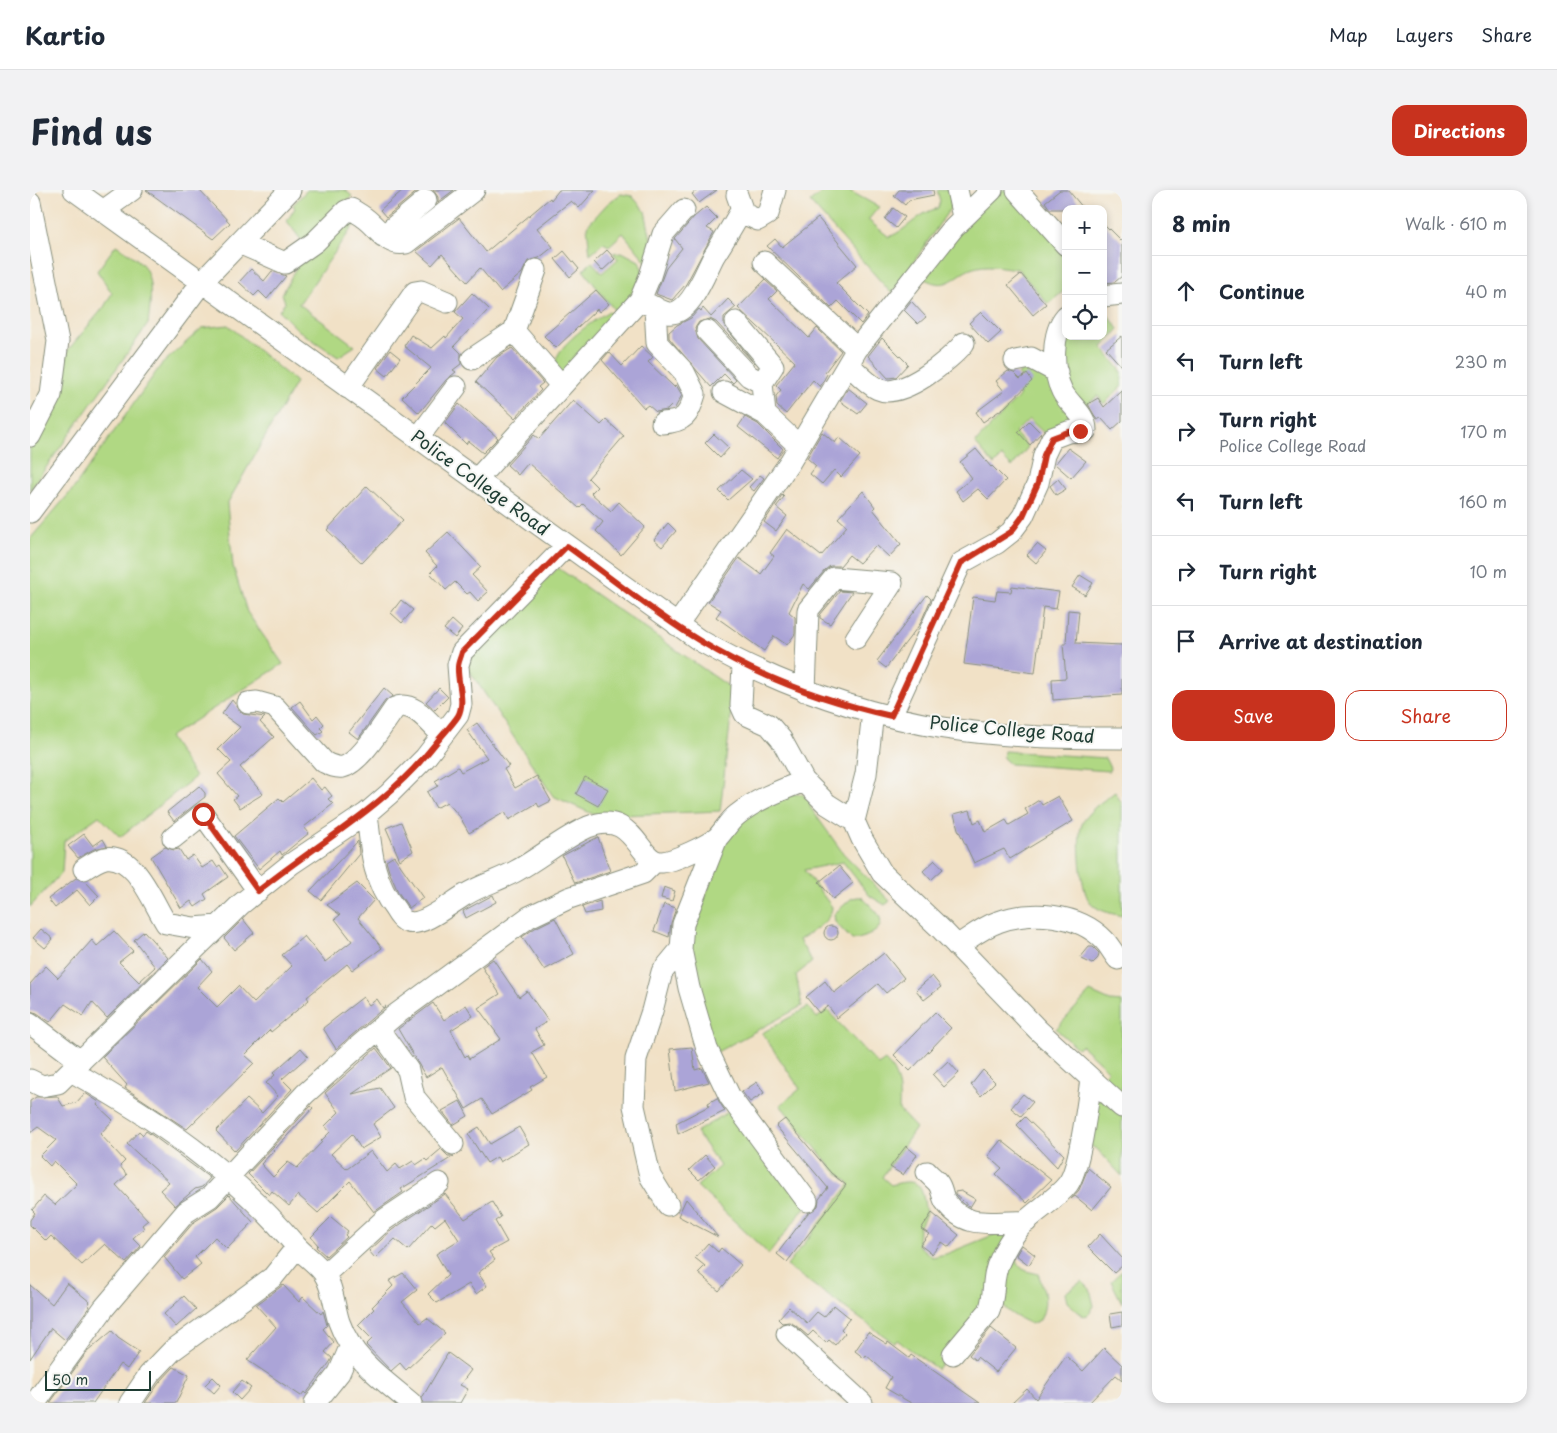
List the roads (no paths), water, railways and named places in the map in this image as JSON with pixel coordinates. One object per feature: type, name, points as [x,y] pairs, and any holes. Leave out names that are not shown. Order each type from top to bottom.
[{"type":"street","name":"Police College Road","points":[[74,190],[677,625],[743,666],[805,691],[882,714],[944,728],[1056,738],[1121,741]]},
{"type":"street","points":[[103,211],[132,190]]},
{"type":"street","points":[[30,512],[202,282],[290,190]]},
{"type":"street","points":[[239,243],[285,263],[315,242],[346,211],[351,209],[366,218],[391,242],[406,243],[474,190]]},
{"type":"street","points":[[648,303],[668,313],[679,310],[705,279],[738,204],[758,220],[768,214],[775,190]]},
{"type":"street","points":[[957,190],[963,217]]},
{"type":"street","points":[[677,625],[799,446],[853,357],[963,217],[992,190]]},
{"type":"street","points":[[1017,190],[1062,241]]},
{"type":"street","points":[[383,236],[426,200]]},
{"type":"street","points":[[30,202],[58,342],[51,395],[30,436]]},
{"type":"street","points":[[662,423],[678,422],[685,416],[695,394],[684,372],[657,343],[648,303],[650,276],[663,234],[684,210]]},
{"type":"street","points":[[764,262],[853,357],[879,390],[890,390],[921,379],[952,356],[964,343]]},
{"type":"street","points":[[472,359],[514,331],[536,270]]},
{"type":"street","points":[[348,388],[415,292],[421,290],[447,302]]},
{"type":"street","points":[[1107,296],[1122,294]]},
{"type":"street","points":[[476,480],[562,385],[648,303]]},
{"type":"street","points":[[736,322],[773,366],[762,383],[765,414]]},
{"type":"street","points":[[854,821],[882,714],[961,563],[1004,537],[1023,516],[1038,483],[1044,455],[1052,438],[1068,432],[1086,430],[1078,412],[1062,391],[1057,372],[1056,334],[1062,323]]},
{"type":"street","points":[[514,331],[540,357],[562,385]]},
{"type":"street","points":[[707,331],[749,376],[762,383]]},
{"type":"street","points":[[1015,361],[1031,358],[1057,372]]},
{"type":"street","points":[[418,438],[456,386]]},
{"type":"street","points":[[724,392],[765,414],[799,446]]},
{"type":"street","points":[[30,1080],[42,1086],[58,1083],[218,926],[258,891],[291,864],[367,813],[390,794],[424,758],[458,715],[461,704],[458,665],[462,652],[567,546]]},
{"type":"street","points":[[805,691],[808,610],[834,578],[892,583],[856,638]]},
{"type":"street","points":[[743,666],[741,705],[745,714],[769,725],[781,739],[804,781],[827,804],[854,821],[882,873],[957,946],[1038,1030],[1122,1107]]},
{"type":"street","points":[[248,703],[265,703],[275,707],[324,762],[334,767],[344,766],[358,756],[395,708],[401,705],[406,704],[411,707],[442,735]]},
{"type":"street","points":[[804,781],[762,798],[736,816],[717,838],[683,924],[681,949],[689,988],[701,1030],[730,1097],[807,1201]]},
{"type":"street","points":[[367,813],[375,875],[391,905],[402,919],[409,923],[416,922],[441,911],[464,895],[516,871],[588,828],[604,823],[624,828],[639,842],[648,858],[654,862],[664,862],[692,852],[717,838]]},
{"type":"street","points":[[173,838],[203,814],[258,891]]},
{"type":"street","points":[[84,869],[104,858],[115,858],[126,862],[143,884],[166,922],[194,928],[218,926]]},
{"type":"street","points":[[35,1403],[110,1300],[186,1212],[210,1197],[305,1094],[394,1016],[529,917],[569,898],[642,873],[654,862]]},
{"type":"street","points":[[957,946],[997,922],[1034,915],[1063,917],[1086,927],[1104,939],[1118,959]]},
{"type":"street","points":[[668,1205],[650,1176],[634,1106],[636,1059],[652,1011],[662,972],[681,949]]},
{"type":"street","points":[[30,1023],[75,1066],[204,1156],[286,1231],[297,1247],[324,1274],[339,1323],[356,1354],[378,1379],[411,1403]]},
{"type":"street","points":[[379,1030],[408,1070],[414,1097],[452,1144]]},
{"type":"street","points":[[953,1354],[989,1312],[992,1303],[994,1274],[1012,1238],[1026,1222],[1056,1197],[1070,1182],[1083,1131],[1091,1079]]},
{"type":"street","points":[[927,1172],[939,1184],[944,1199],[954,1212],[966,1221],[984,1223],[1004,1220],[1026,1222]]},
{"type":"street","points":[[324,1274],[384,1220],[438,1183]]},
{"type":"street","points":[[130,1403],[149,1375],[173,1350],[273,1278],[297,1247]]},
{"type":"street","points":[[787,1334],[862,1403]]},
{"type":"street","points":[[315,1403],[339,1373],[351,1345]]}]
